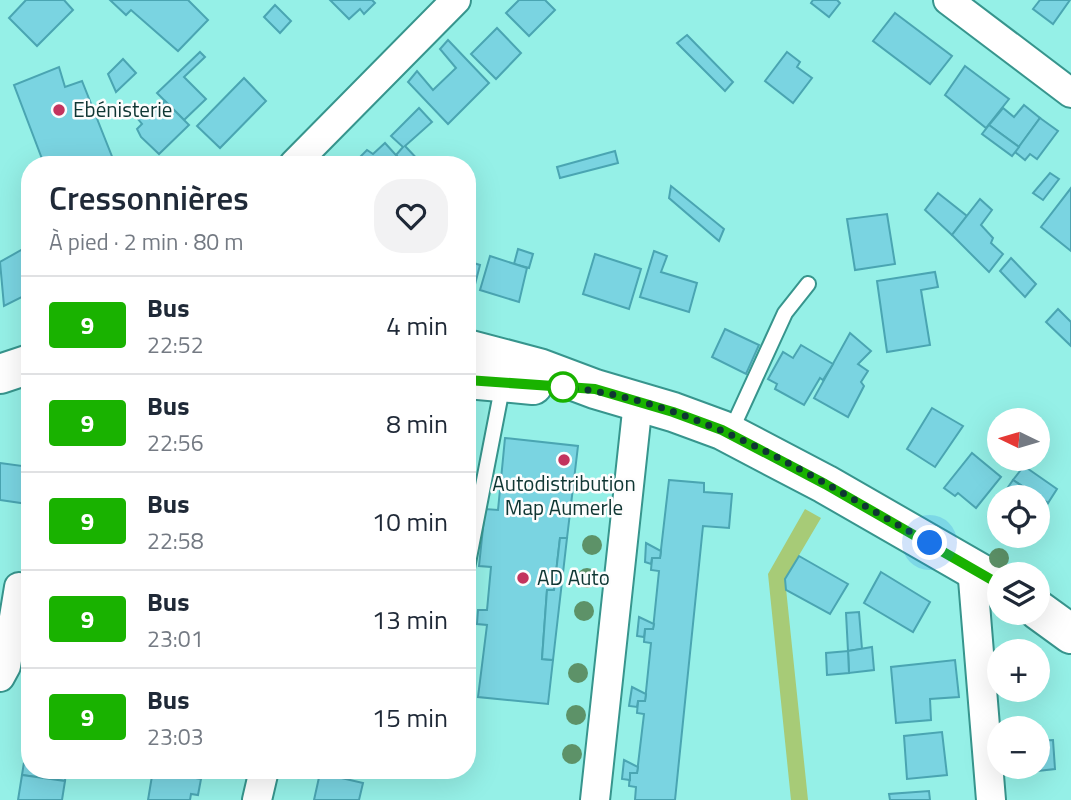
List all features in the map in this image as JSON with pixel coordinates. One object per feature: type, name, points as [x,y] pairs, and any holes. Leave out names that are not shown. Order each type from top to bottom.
[{"type":"street","points":[[302,156],[456,0]]},
{"type":"street","points":[[948,0],[1071,93]]},
{"type":"street","points":[[476,351],[540,368],[730,434],[825,484],[985,575],[991,800]]},
{"type":"street","points":[[476,362],[540,368]]},
{"type":"street","points":[[0,374],[21,367]]},
{"type":"street","points":[[485,381],[595,389]]},
{"type":"street","points":[[595,800],[638,402]]},
{"type":"street","points":[[0,677],[6,666],[19,587]]},
{"type":"street","points":[[1050,619],[1071,634]]},
{"type":"street","points":[[257,800],[262,779]]},
{"type":"lane","points":[[730,434],[785,313],[807,284]]},
{"type":"lane","points":[[476,474],[485,381]]},
{"type":"green space","points":[[805,509],[821,518],[785,579],[808,800],[791,800],[768,574]]},
{"type":"building","name":"Ebénisterie","points":[[26,0],[64,0],[73,10],[37,46],[9,18]]},
{"type":"building","points":[[110,0],[188,0],[208,20],[178,51],[131,10],[126,15]]},
{"type":"building","points":[[330,0],[372,0],[375,3],[364,14],[360,9],[349,19]]},
{"type":"building","points":[[519,0],[545,0],[555,10],[529,36],[506,13]]},
{"type":"building","points":[[813,0],[837,0],[840,3],[829,17],[811,3]]},
{"type":"building","points":[[1040,0],[1070,0],[1053,24],[1033,9]]},
{"type":"building","points":[[275,5],[291,21],[280,33],[264,17]]},
{"type":"building","points":[[895,13],[952,56],[930,84],[873,41]]},
{"type":"building","points":[[497,28],[521,53],[496,79],[471,54]]},
{"type":"building","points":[[687,35],[733,82],[725,91],[677,43]]},
{"type":"building","points":[[448,40],[489,83],[448,124],[408,82],[417,71],[433,90],[456,68],[440,49]]},
{"type":"building","points":[[200,52],[205,57],[184,77],[206,99],[184,120],[157,93]]},
{"type":"building","points":[[787,52],[800,62],[797,67],[812,78],[793,103],[765,81]]},
{"type":"building","points":[[123,59],[136,73],[116,92],[108,74]]},
{"type":"building","points":[[965,66],[1009,99],[986,128],[945,95]]},
{"type":"building","name":"Ebénisterie","points":[[59,67],[65,87],[82,81],[112,156],[41,156],[14,85]]},
{"type":"building","points":[[244,78],[266,101],[220,148],[197,126]]},
{"type":"building","points":[[165,101],[189,125],[159,154],[141,137],[137,129],[142,124],[138,119],[148,110],[153,113]]},
{"type":"building","points":[[1024,105],[1040,118],[1019,147],[989,125],[1003,108],[1014,117]]},
{"type":"building","points":[[419,108],[432,122],[405,146],[414,156],[397,156],[403,147],[391,136]]},
{"type":"building","points":[[1040,118],[1058,131],[1037,159],[1030,154],[1025,160],[1015,152]]},
{"type":"building","points":[[989,125],[1019,147],[1012,156],[982,134]]},
{"type":"building","points":[[385,143],[397,156],[361,156],[367,150],[373,154]]},
{"type":"building","points":[[615,151],[618,163],[560,178],[557,167]]},
{"type":"building","points":[[1050,173],[1059,179],[1043,200],[1033,193]]},
{"type":"building","points":[[671,186],[724,229],[719,241],[669,198]]},
{"type":"building","points":[[1071,188],[1071,251],[1041,227]]},
{"type":"building","points":[[938,193],[967,216],[952,235],[925,210]]},
{"type":"building","points":[[980,199],[992,210],[981,225],[993,238],[991,243],[1003,254],[989,272],[952,235]]},
{"type":"building","points":[[887,214],[895,264],[855,270],[847,219]]},
{"type":"building","points":[[518,249],[533,254],[529,268],[514,264]]},
{"type":"building","points":[[21,250],[21,298],[4,306],[0,262]]},
{"type":"building","points":[[654,251],[667,256],[661,272],[697,283],[689,312],[640,297]]},
{"type":"building","points":[[595,254],[641,269],[629,309],[583,294]]},
{"type":"building","points":[[490,256],[527,268],[519,302],[480,290]]},
{"type":"building","points":[[1011,258],[1036,284],[1025,297],[1000,271]]},
{"type":"building","points":[[476,264],[480,265],[476,281]]},
{"type":"building","points":[[935,272],[938,287],[921,290],[930,345],[887,352],[877,281]]},
{"type":"building","points":[[1058,309],[1071,322],[1071,346],[1046,322]]},
{"type":"building","points":[[725,329],[759,345],[746,374],[712,357]]},
{"type":"building","points":[[850,333],[871,351],[858,364],[868,371],[861,382],[864,386],[848,417],[814,398]]},
{"type":"building","points":[[801,345],[833,364],[823,380],[820,378],[804,405],[775,389],[777,384],[768,379],[783,352],[793,358]]},
{"type":"building","points":[[932,408],[963,426],[935,467],[907,449]]},
{"type":"building","name":"AD Auto","points":[[505,438],[578,446],[567,538],[560,538],[554,590],[547,590],[542,659],[553,660],[548,704],[478,697],[487,625],[477,624],[478,610],[487,610],[491,567],[479,566],[485,509],[498,510]]},
{"type":"building","points":[[972,453],[987,465],[987,471],[994,471],[1001,477],[995,485],[987,485],[987,494],[976,508],[958,493],[955,496],[944,488]]},
{"type":"building","points":[[0,463],[21,466],[21,503],[0,500]]},
{"type":"building","points":[[1020,471],[1031,471],[1057,489],[1050,500],[1050,485],[1021,485],[1013,480]]},
{"type":"building","points":[[669,480],[704,483],[704,492],[732,494],[729,528],[703,526],[675,800],[635,800],[636,787],[629,786],[630,773],[637,773],[644,714],[637,713],[638,701],[645,701],[651,643],[644,642],[645,629],[653,629],[659,571],[651,570],[652,558],[660,558]]},
{"type":"building","points":[[560,538],[567,538],[553,660],[542,659],[547,590],[554,590]]},
{"type":"building","points":[[646,543],[661,551],[660,558],[652,558],[651,564],[645,562]]},
{"type":"building","points":[[799,556],[848,584],[830,614],[786,590],[785,579]]},
{"type":"building","points":[[881,572],[930,602],[913,632],[864,603]]},
{"type":"building","points":[[859,612],[862,649],[848,651],[846,613]]},
{"type":"building","points":[[639,617],[654,624],[653,629],[645,629],[644,637],[637,636]]},
{"type":"building","points":[[872,647],[874,670],[849,673],[848,651]]},
{"type":"building","points":[[848,651],[849,673],[827,675],[826,653]]},
{"type":"building","points":[[955,660],[959,697],[930,699],[931,720],[896,723],[891,667]]},
{"type":"building","points":[[632,687],[646,694],[645,701],[638,701],[637,707],[629,706]]},
{"type":"building","points":[[942,732],[947,775],[907,779],[904,736]]},
{"type":"building","points":[[1050,740],[1053,740],[1055,769],[1050,770]]},
{"type":"building","points":[[624,760],[638,767],[637,773],[630,773],[630,780],[622,779]]},
{"type":"building","points":[[21,779],[65,781],[62,800],[18,800]]},
{"type":"building","points":[[152,779],[201,779],[198,795],[191,794],[190,800],[148,800]]},
{"type":"building","points":[[319,779],[346,779],[363,783],[359,800],[314,800]]},
{"type":"building","points":[[929,791],[930,800],[890,800],[889,794]]},
{"type":"bus line","name":"9","points":[[476,381],[595,389],[722,430],[758,447],[987,576]]},
{"type":"place","name":"Ebénisterie","points":[[59,110]]},
{"type":"place","name":"Autodistribution Map Aumerle","points":[[564,460]]},
{"type":"place","name":"AD Auto","points":[[523,578]]},
{"type":"route","points":[[563,387],[595,389],[722,430],[758,447],[930,543]]}]
